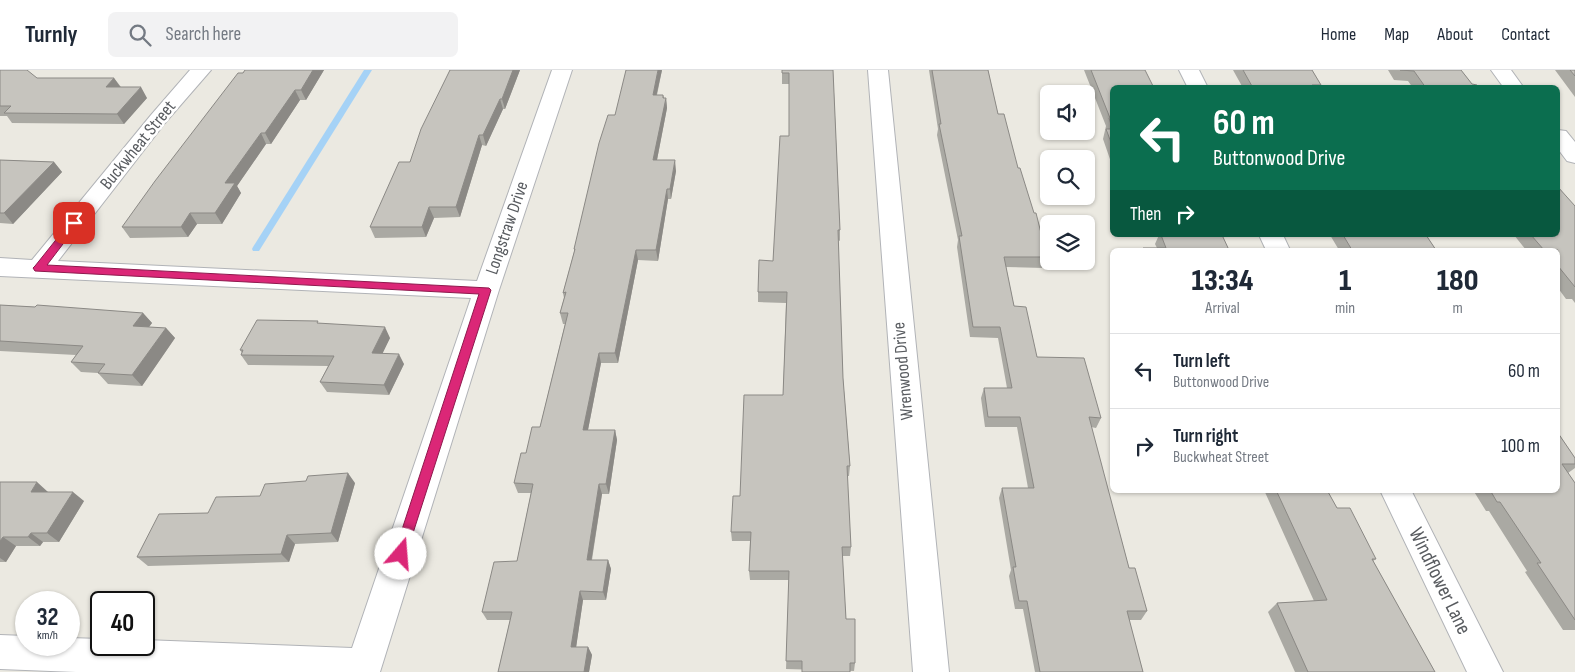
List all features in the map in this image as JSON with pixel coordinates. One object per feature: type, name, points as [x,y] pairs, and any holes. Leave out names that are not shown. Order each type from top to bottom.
[{"type":"street","name":"Buckwheat Street","points":[[38,268],[200,70]]},
{"type":"street","name":"Longstraw Drive","points":[[363,669],[486,290],[562,70]]},
{"type":"street","name":"Wrenwood Drive","points":[[878,70],[931,672]]},
{"type":"street","points":[[1189,70],[1196,85]]},
{"type":"street","points":[[1501,70],[1512,85]]},
{"type":"street","points":[[1560,138],[1575,156]]},
{"type":"street","points":[[0,267],[486,290]]},
{"type":"street","name":"Windflower Lane","points":[[1397,493],[1485,672]]},
{"type":"street","points":[[0,652],[363,669]]},
{"type":"building","points":[[0,70],[27,70],[37,78],[114,78],[106,87],[141,87],[117,114],[4,113],[11,106],[0,106]]},
{"type":"building","points":[[245,70],[313,70],[301,90],[295,90],[265,133],[261,133],[225,183],[235,183],[215,213],[190,213],[181,227],[122,227],[238,73],[243,73]]},
{"type":"building","points":[[450,70],[513,70],[502,99],[500,99],[483,135],[479,135],[456,207],[429,207],[422,227],[370,227],[399,162],[410,162],[421,129]]},
{"type":"building","points":[[626,70],[658,70],[653,95],[663,95],[663,98],[666,98],[653,160],[675,160],[670,189],[667,189],[656,250],[636,250],[615,353],[599,353],[583,430],[615,430],[606,484],[599,484],[587,560],[608,560],[603,592],[580,591],[571,647],[588,647],[584,672],[498,672],[512,612],[482,612],[494,562],[517,561],[533,484],[514,483],[521,453],[526,453],[532,427],[540,427],[568,313],[560,313],[566,292],[563,293],[599,143],[608,115],[615,115]]},
{"type":"building","points":[[782,70],[833,70],[840,230],[838,230],[843,378],[850,466],[847,466],[851,547],[842,547],[846,619],[855,619],[855,663],[850,663],[850,672],[802,672],[802,661],[786,661],[789,571],[749,571],[751,532],[731,532],[733,496],[740,496],[744,395],[783,395],[787,292],[758,292],[759,260],[773,261],[780,136],[789,136],[789,73],[782,73]]},
{"type":"building","points":[[932,70],[988,70],[998,114],[1004,114],[1018,168],[1020,168],[1040,229],[1040,257],[1004,257],[1014,306],[1026,307],[1037,357],[1084,358],[1101,418],[1089,417],[1129,568],[1135,568],[1147,611],[1127,611],[1143,672],[1040,672],[1027,601],[1019,601],[1013,567],[1016,567],[1002,488],[1034,488],[1020,417],[988,417],[984,388],[1012,388],[1000,327],[973,327],[959,236],[962,236],[939,124],[941,124]]},
{"type":"building","points":[[1091,70],[1145,70],[1152,85],[1110,85],[1110,118]]},
{"type":"building","points":[[1243,70],[1312,70],[1321,85],[1312,85],[1251,85]]},
{"type":"building","points":[[1400,70],[1461,70],[1472,84],[1477,85],[1424,85],[1414,71]]},
{"type":"building","points":[[1106,129],[1110,129],[1110,140]]},
{"type":"building","points":[[0,160],[54,162],[4,213],[0,213]]},
{"type":"building","points":[[1560,189],[1575,206],[1575,287],[1560,268],[1560,248],[1542,248],[1533,237],[1560,237]]},
{"type":"building","points":[[1162,237],[1223,237],[1228,248],[1166,248]]},
{"type":"building","points":[[1344,237],[1427,237],[1435,248],[1351,248]]},
{"type":"building","points":[[0,305],[35,307],[37,305],[143,313],[133,326],[166,328],[132,375],[98,373],[105,364],[71,362],[83,346],[0,341]]},
{"type":"building","points":[[257,320],[318,321],[317,323],[385,327],[372,353],[399,354],[384,385],[320,382],[334,356],[241,355],[243,350],[240,350]]},
{"type":"building","points":[[1560,436],[1575,458],[1575,464],[1562,464],[1575,483],[1575,620],[1537,563],[1541,563],[1500,502],[1497,502],[1492,493],[1560,493]]},
{"type":"building","points":[[348,473],[331,533],[287,535],[281,554],[137,557],[159,514],[208,513],[216,497],[260,496],[265,484],[306,481],[308,476]]},
{"type":"building","points":[[0,482],[37,482],[31,492],[73,492],[47,533],[31,533],[28,537],[3,537],[0,541]]},
{"type":"building","points":[[1277,493],[1329,493],[1337,508],[1350,508],[1376,559],[1372,559],[1435,672],[1308,672],[1277,603],[1327,600]]},
{"type":"waterway","points":[[256,249],[368,70]]},
{"type":"route","points":[[74,223],[38,268],[486,290],[401,554]]}]
